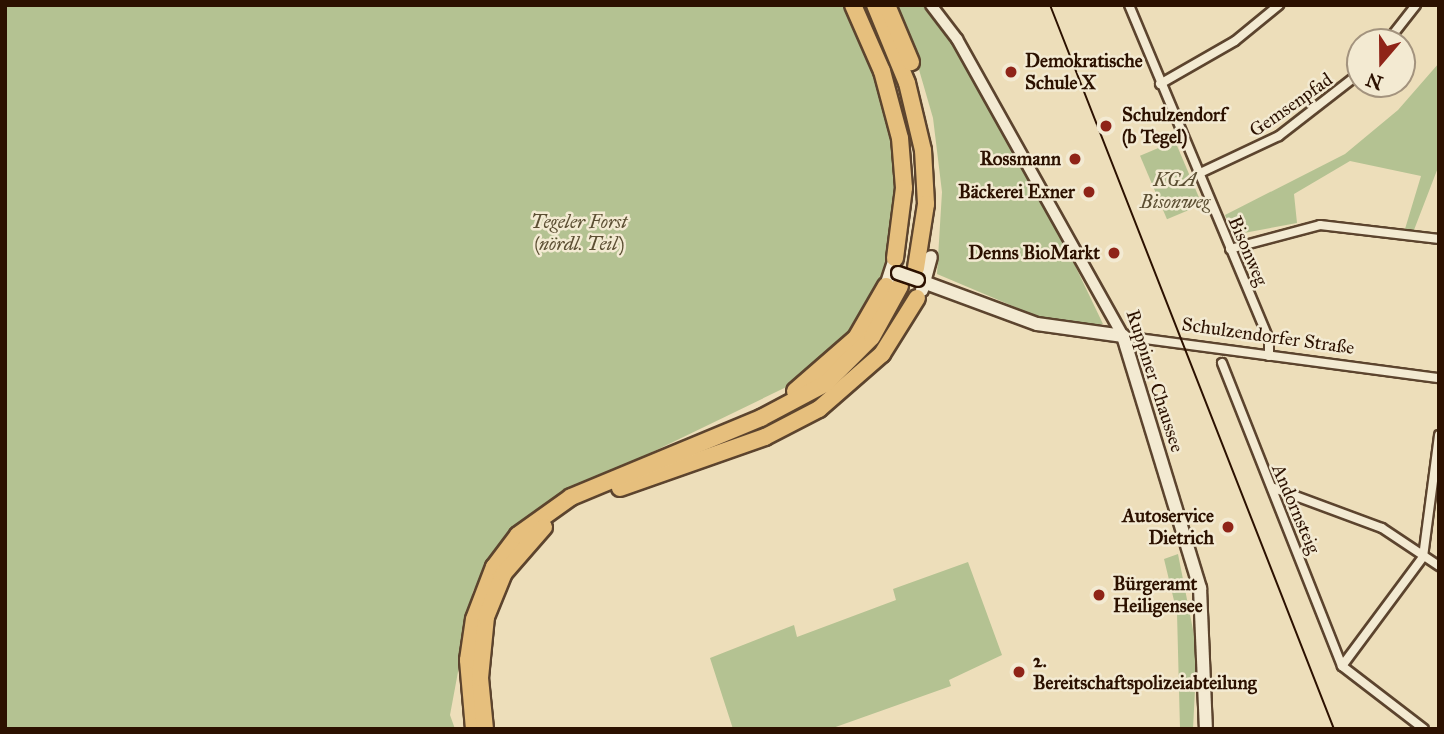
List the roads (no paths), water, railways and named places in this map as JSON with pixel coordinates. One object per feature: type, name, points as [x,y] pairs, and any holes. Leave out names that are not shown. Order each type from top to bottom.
[{"type":"highway","points":[[853,5],[882,71],[900,138],[906,278]]},
{"type":"highway","points":[[474,729],[468,660],[487,582],[518,535],[599,490],[792,392],[856,338],[906,278],[917,204],[909,125],[865,5]]},
{"type":"highway","points":[[485,729],[481,645],[498,584],[545,526],[599,490],[765,427],[828,392],[880,340],[906,278],[926,204],[923,150],[905,76],[876,5]]},
{"type":"highway","points":[[887,5],[929,126],[937,194],[931,257]]},
{"type":"main road","points":[[906,278],[931,257]]},
{"type":"main road","name":"Schulzendorfer Straße","points":[[906,278],[1037,324],[1123,336]]},
{"type":"main road","name":"Ruppiner Chaussee","points":[[1123,336],[1200,588],[1206,729]]},
{"type":"street","name":"Ruppiner Chaussee","points":[[931,5],[970,62],[1123,336]]},
{"type":"street","name":"Bisonweg","points":[[1129,5],[1269,340],[1269,356]]},
{"type":"street","points":[[1160,84],[1235,41],[1279,5]]},
{"type":"street","points":[[1398,28],[1416,5]]},
{"type":"street","name":"Gemsenpfad","points":[[1198,174],[1282,134],[1346,84]]},
{"type":"street","points":[[1230,250],[1262,236],[1320,225],[1439,239]]},
{"type":"street","name":"Schulzendorfer Straße","points":[[1123,336],[1439,379]]},
{"type":"street","name":"Andornsteig","points":[[1222,363],[1274,488],[1342,666]]},
{"type":"street","points":[[1424,729],[1342,666],[1423,557],[1439,435]]},
{"type":"street","points":[[1274,488],[1382,528],[1439,566]]},
{"type":"street","points":[[1429,526],[1439,528]]},
{"type":"tram line","points":[[1050,5],[1334,729]]},
{"type":"place","name":"Demokratische Schule X","points":[[1011,72]]},
{"type":"place","name":"Schulzendorf (b Tegel)","points":[[1106,126]]},
{"type":"place","name":"Rossmann","points":[[1075,159]]},
{"type":"place","name":"Bäckerei Exner","points":[[1089,192]]},
{"type":"place","name":"Denns BioMarkt","points":[[1114,253]]},
{"type":"place","name":"Autoservice Dietrich","points":[[1228,527]]},
{"type":"place","name":"Bürgeramt Heiligensee","points":[[1099,595]]},
{"type":"place","name":"2. Bereitschaftspolizeiabteilung","points":[[1019,672]]},
{"type":"park label","name":"KGA Bisonweg","points":[[1175,191]]},
{"type":"park label","name":"Tegeler Forst (nördl. Teil)","points":[[579,233]]}]
